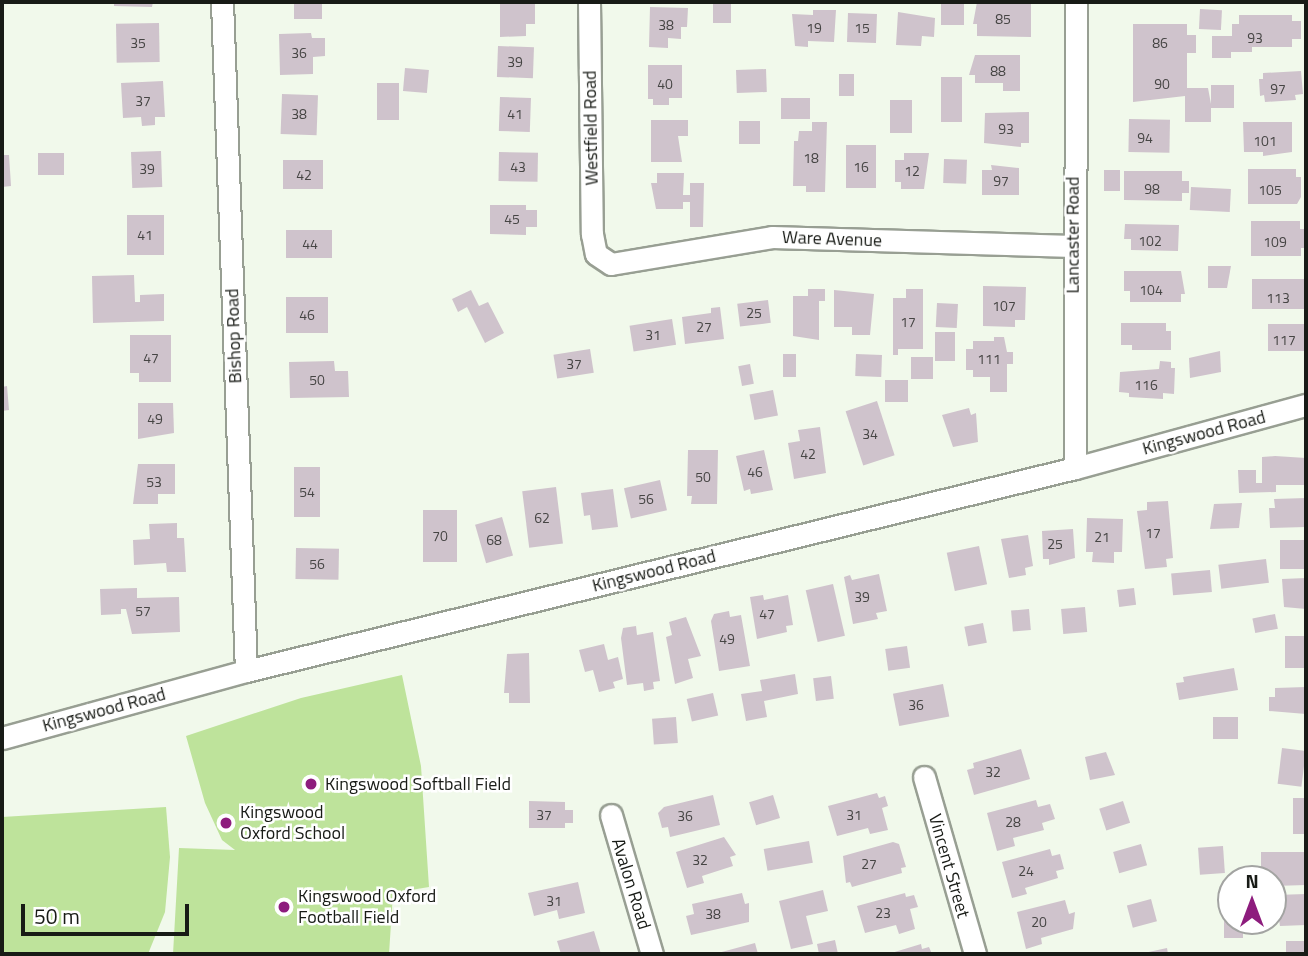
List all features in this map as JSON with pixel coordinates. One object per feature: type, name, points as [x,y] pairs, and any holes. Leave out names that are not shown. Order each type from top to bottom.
[{"type":"street","name":"Bishop Road","points":[[222,2],[246,671]]},
{"type":"street","name":"Westfield Road","points":[[589,2],[592,234],[596,254]]},
{"type":"street","name":"Lancaster Road","points":[[1075,468],[1073,246],[1076,2]]},
{"type":"street","name":"Ware Avenue","points":[[596,254],[611,264],[634,262],[772,237],[1073,246]]},
{"type":"street","name":"Kingswood Road","points":[[2,738],[246,671],[1075,468],[1306,405]]},
{"type":"street","name":"Vincent Street","points":[[924,777],[975,954]]},
{"type":"street","name":"Avalon Road","points":[[611,815],[652,954]]},
{"type":"green space","name":"Kingswood Softball Field","points":[[402,675],[421,766],[429,887],[393,893],[389,954],[173,954],[179,848],[235,850],[222,840],[205,803],[186,736],[301,698]]},
{"type":"green space","points":[[166,807],[170,857],[165,912],[148,954],[2,954],[2,817]]},
{"type":"building","points":[[114,2],[153,2],[152,7],[114,6]]},
{"type":"building","points":[[294,2],[322,2],[322,19],[294,19]]},
{"type":"building","points":[[500,2],[535,2],[535,24],[526,24],[526,36],[500,37]]},
{"type":"building","points":[[713,2],[731,2],[731,23],[713,23]]},
{"type":"building","points":[[941,2],[964,2],[964,25],[941,25]]},
{"type":"building","points":[[977,2],[1031,2],[1031,37],[977,36],[977,24],[973,24]]},
{"type":"building","points":[[650,7],[688,8],[687,27],[681,27],[681,39],[668,38],[668,48],[649,47]]},
{"type":"building","points":[[1200,9],[1222,10],[1221,30],[1199,29]]},
{"type":"building","points":[[813,10],[836,10],[834,42],[808,41],[808,47],[795,46],[792,14],[813,15]]},
{"type":"building","points":[[898,12],[935,18],[934,37],[922,36],[921,46],[896,45]]},
{"type":"building","points":[[848,13],[877,14],[876,43],[847,42]]},
{"type":"building","points":[[1239,15],[1292,15],[1292,21],[1301,21],[1301,39],[1292,39],[1292,47],[1252,47],[1252,52],[1231,52],[1231,58],[1212,58],[1212,36],[1232,36],[1232,24],[1239,24]]},
{"type":"building","points":[[159,23],[160,62],[117,63],[116,24]]},
{"type":"building","points":[[1133,24],[1187,24],[1187,35],[1196,35],[1196,53],[1187,53],[1187,88],[1208,88],[1211,104],[1211,85],[1234,85],[1234,108],[1211,108],[1211,122],[1185,122],[1185,96],[1133,102]]},
{"type":"building","points":[[311,33],[312,38],[325,38],[325,56],[313,57],[313,74],[280,75],[279,34]]},
{"type":"building","points":[[498,46],[534,47],[533,78],[497,77]]},
{"type":"building","points":[[975,55],[1020,55],[1020,91],[1003,91],[1003,83],[975,83],[975,75],[969,75]]},
{"type":"building","points":[[648,65],[682,65],[682,98],[669,98],[669,105],[653,105],[653,99],[648,99]]},
{"type":"building","points":[[405,68],[429,70],[427,93],[403,91]]},
{"type":"building","points":[[766,69],[767,92],[737,93],[736,70]]},
{"type":"building","points":[[1301,71],[1303,94],[1295,95],[1296,100],[1265,102],[1264,95],[1260,96],[1259,79],[1263,79],[1263,73]]},
{"type":"building","points":[[839,74],[854,74],[854,96],[839,96]]},
{"type":"building","points":[[941,77],[962,77],[962,122],[941,122]]},
{"type":"building","points":[[163,81],[165,117],[155,117],[155,125],[142,126],[141,117],[123,118],[121,83]]},
{"type":"building","points":[[377,83],[399,83],[399,120],[377,120]]},
{"type":"building","points":[[282,94],[318,95],[317,135],[281,134]]},
{"type":"building","points":[[500,97],[531,98],[530,132],[499,131]]},
{"type":"building","points":[[781,98],[810,98],[810,119],[781,119]]},
{"type":"building","points":[[890,100],[912,100],[912,133],[890,133]]},
{"type":"building","points":[[1029,112],[1029,143],[1021,143],[1021,147],[984,143],[985,113]]},
{"type":"building","points":[[1129,119],[1170,120],[1169,153],[1128,152]]},
{"type":"building","points":[[651,120],[688,120],[688,136],[678,136],[682,162],[651,162]]},
{"type":"building","points":[[739,121],[760,121],[760,144],[739,144]]},
{"type":"building","points":[[812,122],[827,122],[825,192],[806,192],[806,186],[793,186],[794,141],[798,141],[799,131],[812,131]]},
{"type":"building","points":[[1243,122],[1292,122],[1292,152],[1263,156],[1263,152],[1244,152]]},
{"type":"building","points":[[846,145],[876,145],[876,188],[846,188]]},
{"type":"building","points":[[161,151],[162,187],[132,188],[131,152]]},
{"type":"building","points":[[499,152],[538,153],[537,182],[498,181]]},
{"type":"building","points":[[38,153],[64,153],[64,175],[38,175]]},
{"type":"building","points":[[904,153],[929,153],[924,189],[901,189],[901,182],[895,182],[895,160],[904,160]]},
{"type":"building","points":[[2,155],[9,155],[11,186],[2,187]]},
{"type":"building","points":[[944,159],[967,160],[966,184],[943,183]]},
{"type":"building","points":[[283,160],[323,160],[323,189],[283,189]]},
{"type":"building","points":[[991,165],[1019,168],[1019,195],[982,195],[982,170],[992,170]]},
{"type":"building","points":[[1248,169],[1296,169],[1296,177],[1301,177],[1301,197],[1297,204],[1248,204]]},
{"type":"building","points":[[1104,170],[1120,170],[1120,191],[1104,191]]},
{"type":"building","points":[[1124,171],[1182,171],[1182,181],[1189,181],[1189,193],[1182,193],[1182,201],[1124,200]]},
{"type":"building","points":[[657,173],[684,173],[683,195],[690,195],[690,183],[704,183],[703,227],[690,227],[690,202],[683,202],[683,209],[656,209],[651,183],[657,183]]},
{"type":"building","points":[[1191,187],[1231,189],[1230,212],[1190,210]]},
{"type":"building","points":[[490,205],[526,205],[526,210],[537,210],[537,227],[526,227],[526,235],[490,234]]},
{"type":"building","points":[[127,215],[164,215],[164,255],[127,255]]},
{"type":"building","points":[[1251,221],[1300,221],[1300,229],[1306,229],[1306,248],[1301,248],[1301,256],[1251,256]]},
{"type":"building","points":[[1125,224],[1179,225],[1178,251],[1131,250],[1131,239],[1124,239]]},
{"type":"building","points":[[286,230],[332,230],[332,258],[286,258]]},
{"type":"building","points":[[1208,266],[1231,266],[1227,288],[1208,288]]},
{"type":"building","points":[[1124,271],[1181,271],[1185,294],[1181,294],[1181,302],[1130,302],[1130,291],[1124,291]]},
{"type":"building","points":[[134,275],[135,302],[140,302],[140,295],[164,294],[164,321],[93,323],[92,276]]},
{"type":"building","points":[[1252,279],[1305,279],[1305,309],[1252,309]]},
{"type":"building","points":[[983,286],[1026,287],[1025,320],[1015,320],[1015,327],[983,326]]},
{"type":"building","points":[[808,289],[825,289],[825,301],[819,301],[819,340],[793,336],[793,296],[808,296]]},
{"type":"building","points":[[906,289],[923,289],[923,349],[898,349],[898,355],[893,355],[893,298],[906,298]]},
{"type":"building","points":[[471,290],[479,306],[488,302],[504,333],[485,343],[467,307],[458,312],[452,299]]},
{"type":"building","points":[[834,290],[874,294],[870,335],[852,335],[852,327],[834,327]]},
{"type":"building","points":[[286,297],[328,297],[328,333],[286,333]]},
{"type":"building","points":[[768,300],[771,323],[740,327],[737,304]]},
{"type":"building","points":[[937,303],[958,304],[957,328],[936,327]]},
{"type":"building","points":[[720,307],[724,339],[685,344],[682,317],[711,313],[711,308]]},
{"type":"building","points":[[672,319],[676,345],[634,351],[630,326]]},
{"type":"building","points":[[1121,323],[1166,323],[1166,331],[1171,331],[1171,350],[1132,350],[1132,345],[1121,345]]},
{"type":"building","points":[[1268,324],[1306,324],[1306,351],[1268,351]]},
{"type":"building","points":[[935,332],[955,332],[955,361],[935,361]]},
{"type":"building","points":[[130,335],[171,335],[171,382],[139,382],[139,373],[130,373]]},
{"type":"building","points":[[994,337],[1004,337],[1007,352],[1013,352],[1013,364],[1007,364],[1007,392],[990,392],[990,377],[973,377],[973,370],[966,370],[966,349],[973,349],[973,341],[994,341]]},
{"type":"building","points":[[590,349],[594,373],[557,378],[553,355]]},
{"type":"building","points":[[1220,351],[1221,372],[1190,378],[1189,358]]},
{"type":"building","points":[[783,354],[796,354],[796,377],[783,377]]},
{"type":"building","points":[[856,354],[882,355],[881,377],[855,376]]},
{"type":"building","points":[[911,357],[933,357],[933,379],[911,379]]},
{"type":"building","points":[[334,361],[335,371],[348,371],[349,397],[290,398],[289,362]]},
{"type":"building","points":[[1160,361],[1171,362],[1171,368],[1175,368],[1174,394],[1163,393],[1163,399],[1129,397],[1129,393],[1119,392],[1120,372],[1159,369]]},
{"type":"building","points":[[750,364],[754,384],[742,386],[738,366]]},
{"type":"building","points":[[885,380],[908,380],[908,402],[885,402]]},
{"type":"building","points":[[7,386],[9,410],[2,411],[2,387]]},
{"type":"building","points":[[773,390],[778,416],[754,420],[749,395]]},
{"type":"building","points":[[877,401],[895,455],[863,465],[846,411]]},
{"type":"building","points":[[138,403],[173,403],[174,433],[138,439]]},
{"type":"building","points":[[969,408],[971,415],[976,413],[978,442],[953,447],[942,415]]},
{"type":"building","points":[[820,427],[826,473],[794,479],[788,443],[800,441],[798,430]]},
{"type":"building","points":[[688,450],[718,450],[717,504],[691,504],[692,496],[687,496]]},
{"type":"building","points":[[764,450],[773,490],[751,494],[750,489],[744,491],[736,456]]},
{"type":"building","points":[[1262,457],[1306,458],[1306,485],[1276,485],[1276,492],[1239,493],[1238,470],[1256,470],[1256,483],[1262,483]]},
{"type":"building","points":[[138,464],[175,464],[175,494],[158,494],[158,504],[133,504]]},
{"type":"building","points":[[294,467],[320,467],[320,517],[294,517]]},
{"type":"building","points":[[660,480],[667,510],[631,519],[624,488]]},
{"type":"building","points":[[556,487],[563,544],[529,548],[522,491]]},
{"type":"building","points":[[613,489],[618,527],[592,530],[590,515],[584,516],[581,493]]},
{"type":"building","points":[[1306,498],[1306,527],[1270,528],[1269,508],[1275,508],[1274,499]]},
{"type":"building","points":[[1168,501],[1173,558],[1166,559],[1167,567],[1145,569],[1137,511],[1147,510],[1147,502]]},
{"type":"building","points":[[1242,503],[1239,528],[1210,529],[1214,504]]},
{"type":"building","points":[[423,510],[457,510],[457,562],[423,562]]},
{"type":"building","points":[[502,517],[513,555],[486,563],[475,525]]},
{"type":"building","points":[[1087,518],[1123,519],[1122,552],[1114,552],[1114,563],[1092,562],[1093,552],[1086,552]]},
{"type":"building","points":[[177,523],[177,538],[184,538],[186,572],[167,572],[166,563],[134,565],[133,540],[150,539],[149,524]]},
{"type":"building","points":[[1073,529],[1075,558],[1049,565],[1049,559],[1043,559],[1042,531]]},
{"type":"building","points":[[1028,535],[1033,566],[1025,568],[1026,575],[1009,578],[1001,539]]},
{"type":"building","points":[[1280,540],[1306,540],[1306,569],[1280,569]]},
{"type":"building","points":[[979,546],[987,584],[955,591],[947,553]]},
{"type":"building","points":[[296,548],[339,549],[338,580],[295,579]]},
{"type":"building","points":[[1266,559],[1269,583],[1221,589],[1218,565]]},
{"type":"building","points":[[1210,570],[1212,592],[1173,595],[1171,573]]},
{"type":"building","points":[[879,574],[887,611],[876,613],[878,619],[853,624],[844,577],[850,575],[852,580]]},
{"type":"building","points":[[1306,578],[1306,609],[1284,607],[1282,579]]},
{"type":"building","points":[[833,584],[845,636],[818,642],[806,590]]},
{"type":"building","points":[[137,588],[137,598],[179,597],[180,632],[132,634],[126,609],[121,609],[121,614],[101,615],[100,589]]},
{"type":"building","points":[[1134,588],[1136,605],[1119,607],[1117,590]]},
{"type":"building","points":[[763,595],[764,600],[788,595],[793,625],[786,626],[787,632],[757,639],[750,597]]},
{"type":"building","points":[[1085,607],[1087,632],[1063,634],[1061,609]]},
{"type":"building","points":[[1029,609],[1031,630],[1013,631],[1011,611]]},
{"type":"building","points":[[729,611],[730,617],[741,615],[750,666],[719,671],[711,621],[714,614]]},
{"type":"building","points":[[1275,614],[1278,629],[1255,633],[1252,618]]},
{"type":"building","points":[[686,617],[701,656],[688,659],[693,678],[675,684],[666,637],[672,635],[669,622]]},
{"type":"building","points":[[983,623],[987,643],[968,646],[964,627]]},
{"type":"building","points":[[636,626],[637,635],[653,632],[660,681],[653,682],[654,689],[644,691],[643,683],[627,685],[621,638],[623,628]]},
{"type":"building","points":[[1285,636],[1306,636],[1306,668],[1285,668]]},
{"type":"building","points":[[604,644],[608,660],[618,657],[623,679],[613,682],[615,688],[599,692],[593,670],[585,672],[579,650]]},
{"type":"building","points":[[907,646],[910,668],[888,671],[885,649]]},
{"type":"building","points":[[529,653],[530,703],[509,703],[509,693],[504,693],[507,654]]},
{"type":"building","points":[[1234,668],[1238,690],[1179,700],[1176,683],[1184,682],[1183,677]]},
{"type":"building","points":[[795,674],[798,694],[764,701],[767,717],[746,721],[741,694],[762,691],[760,680]]},
{"type":"building","points":[[831,676],[834,699],[816,701],[813,678]]},
{"type":"building","points":[[943,684],[949,716],[899,726],[893,694]]},
{"type":"building","points":[[1306,687],[1306,714],[1269,711],[1269,697],[1275,697],[1275,688]]},
{"type":"building","points":[[713,693],[718,715],[692,721],[687,699]]},
{"type":"building","points":[[676,717],[678,743],[654,745],[652,719]]},
{"type":"building","points":[[1213,717],[1238,717],[1238,739],[1213,739]]},
{"type":"building","points":[[1282,748],[1306,751],[1301,787],[1278,784]]},
{"type":"building","points":[[1021,749],[1030,779],[974,795],[967,770],[974,768],[973,763]]},
{"type":"building","points":[[1106,752],[1115,775],[1090,780],[1085,757]]},
{"type":"building","points":[[877,793],[879,798],[885,796],[888,806],[882,808],[888,830],[870,834],[868,828],[837,836],[828,806]]},
{"type":"building","points":[[713,795],[720,825],[670,837],[668,827],[662,828],[658,813],[664,807]]},
{"type":"building","points":[[773,795],[780,818],[756,825],[749,802]]},
{"type":"building","points":[[1293,798],[1306,798],[1306,834],[1293,834]]},
{"type":"building","points":[[1036,800],[1038,807],[1050,804],[1055,819],[1042,823],[1044,830],[1013,838],[1015,846],[997,851],[987,813]]},
{"type":"building","points":[[529,801],[565,802],[565,810],[573,810],[573,823],[565,823],[565,828],[529,828]]},
{"type":"building","points":[[1123,801],[1130,823],[1106,831],[1099,809]]},
{"type":"building","points":[[724,837],[736,855],[730,857],[733,866],[702,876],[704,883],[687,888],[676,852]]},
{"type":"building","points":[[809,841],[813,863],[768,871],[764,849]]},
{"type":"building","points":[[893,842],[899,844],[906,867],[901,868],[902,873],[852,887],[850,882],[846,883],[843,856]]},
{"type":"building","points":[[1141,844],[1147,865],[1119,873],[1113,852]]},
{"type":"building","points":[[1223,846],[1224,865],[1217,865],[1217,873],[1200,875],[1198,848]]},
{"type":"building","points":[[1050,849],[1052,856],[1060,854],[1064,869],[1056,871],[1058,878],[1025,888],[1027,894],[1012,898],[1002,862]]},
{"type":"building","points":[[1261,852],[1306,852],[1306,885],[1287,886],[1287,865],[1261,865]]},
{"type":"building","points":[[578,882],[585,913],[559,919],[557,910],[534,916],[528,893]]},
{"type":"building","points":[[823,890],[828,911],[806,916],[813,944],[791,949],[779,901]]},
{"type":"building","points":[[742,893],[745,904],[749,903],[749,922],[691,935],[686,916],[694,914],[692,904]]},
{"type":"building","points":[[905,893],[906,897],[914,895],[918,907],[910,909],[915,929],[899,934],[896,925],[865,933],[857,906]]},
{"type":"building","points":[[1306,894],[1306,925],[1287,926],[1287,895]]},
{"type":"building","points":[[1151,899],[1157,921],[1133,928],[1127,905]]},
{"type":"building","points":[[1065,900],[1069,914],[1075,912],[1073,929],[1041,938],[1042,944],[1026,949],[1017,912]]},
{"type":"building","points":[[594,931],[601,954],[561,954],[557,941]]},
{"type":"building","points":[[1224,935],[1243,935],[1243,938],[1224,938]]},
{"type":"building","points":[[835,940],[838,954],[819,954],[817,944]]},
{"type":"building","points":[[1286,941],[1306,941],[1306,954],[1286,954]]},
{"type":"building","points":[[755,943],[758,954],[718,954],[718,953]]},
{"type":"building","points":[[921,944],[922,949],[929,947],[932,954],[888,954]]},
{"type":"building","points":[[1167,948],[1168,954],[1144,954],[1144,953]]},
{"type":"place","name":"Kingswood Softball Field","points":[[311,784]]},
{"type":"place","name":"Kingswood Oxford School","points":[[226,823]]},
{"type":"place","name":"Kingswood Oxford Football Field","points":[[284,907]]}]
